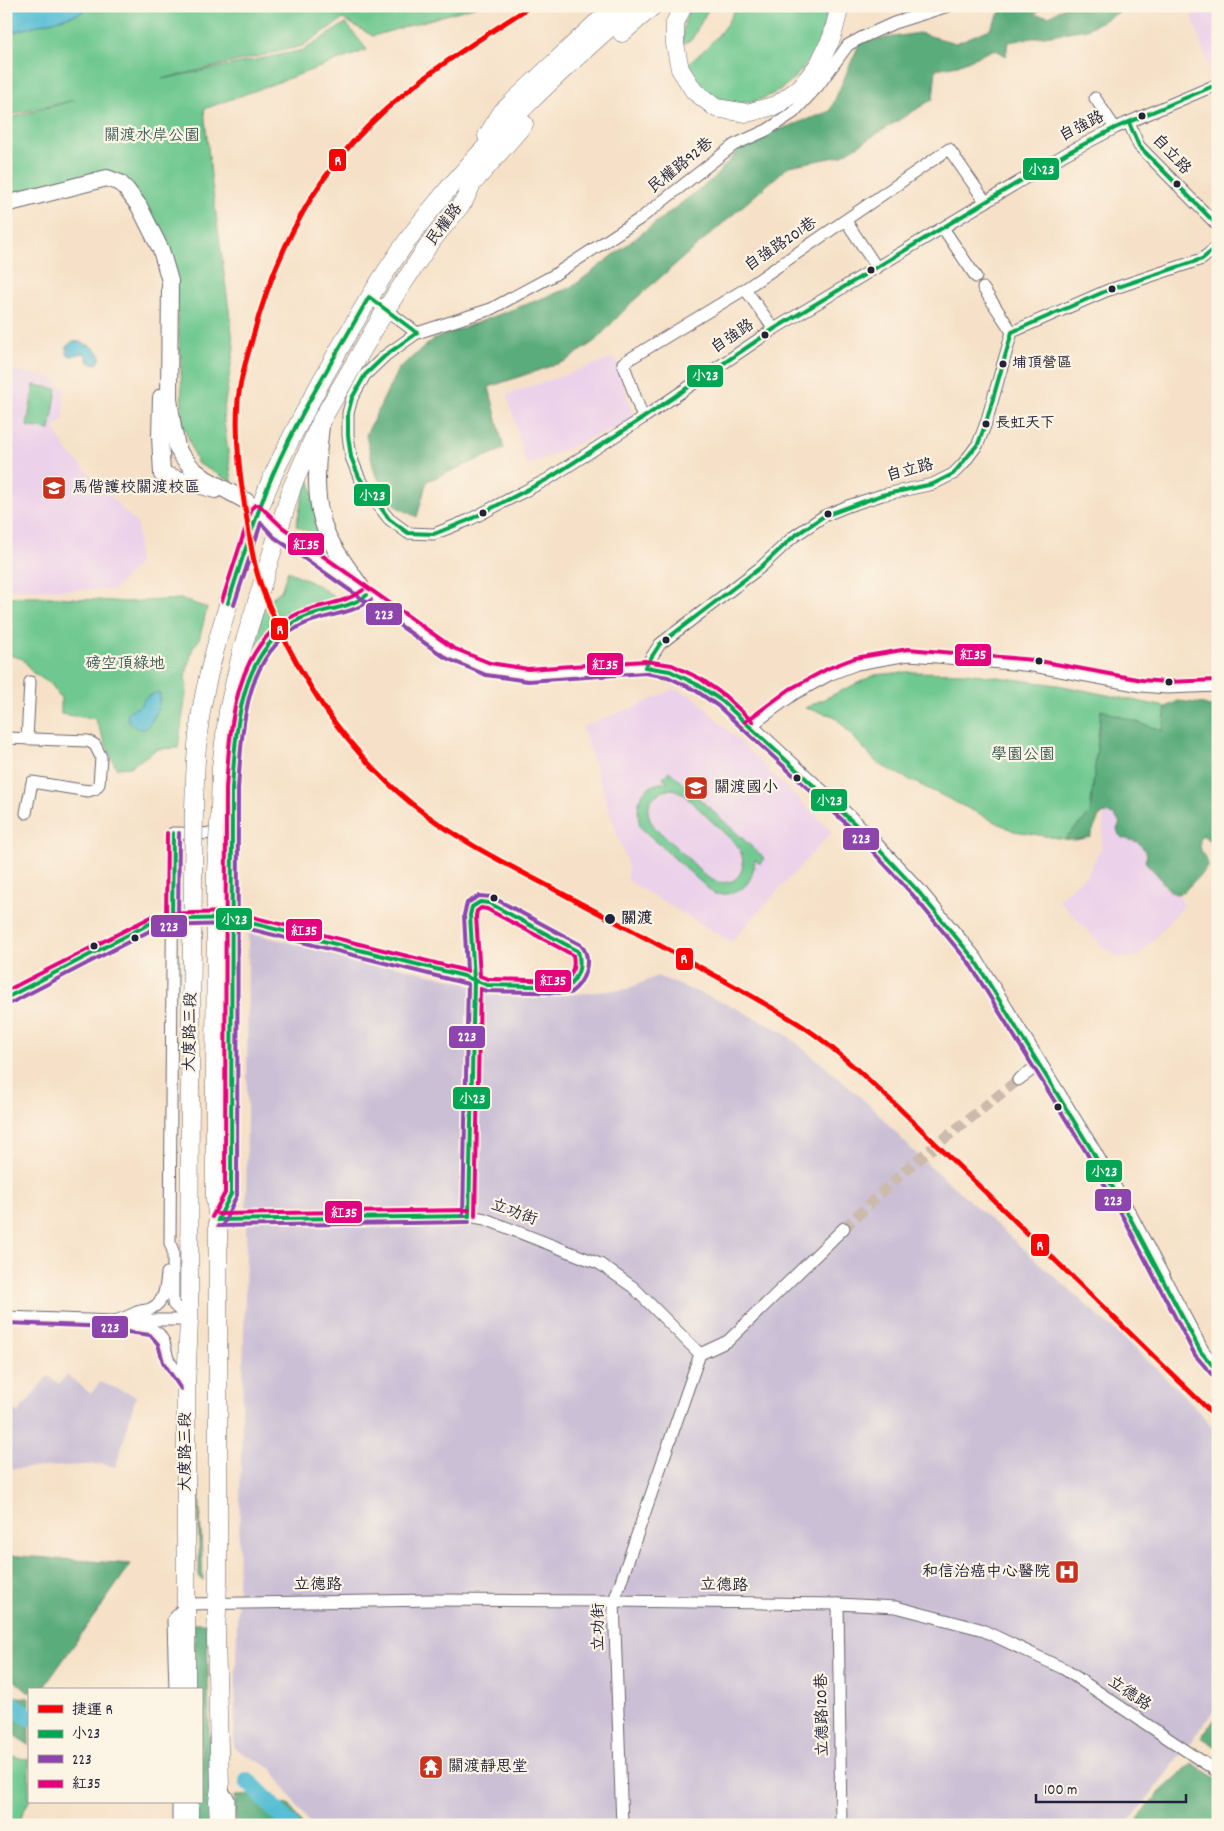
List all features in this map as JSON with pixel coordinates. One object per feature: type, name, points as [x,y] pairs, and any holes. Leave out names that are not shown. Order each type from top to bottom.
[{"type":"main road","points":[[472,160],[502,112],[594,24],[617,6]]},
{"type":"main road","points":[[683,6],[675,23],[675,44],[680,69],[694,92],[716,108],[747,113],[778,105],[800,88],[819,64],[832,37],[840,6]]},
{"type":"main road","name":"民權路","points":[[274,472],[320,384],[369,297],[400,250],[450,186],[472,160],[598,37],[646,7]]},
{"type":"main road","name":"民權路","points":[[292,487],[321,421],[386,309],[430,244],[464,201],[472,184],[517,131],[646,7]]},
{"type":"main road","name":"大度路三段","points":[[186,1688],[186,1386],[189,1320],[195,759],[202,707],[214,648],[258,511],[274,472]]},
{"type":"main road","name":"大度路三段","points":[[219,1825],[218,1802],[220,1787],[216,1636],[218,1603],[218,1220],[215,1199],[215,1088],[216,871],[221,767],[228,711],[242,650],[292,487]]},
{"type":"main road","points":[[189,1804],[189,1825]]},
{"type":"street","name":"民權路92巷","points":[[417,334],[491,309],[554,276],[642,218],[734,144],[766,130],[793,113],[818,86],[848,45],[894,24],[948,6]]},
{"type":"street","name":"自強路","points":[[417,334],[386,355],[365,375],[352,398],[348,413],[348,435],[350,457],[359,477],[370,496],[389,519],[408,533],[434,534],[469,520],[548,479],[644,418],[774,329],[1067,152],[1115,128],[1218,84]]},
{"type":"street","points":[[1094,98],[1115,128]]},
{"type":"street","name":"自立路","points":[[1129,122],[1139,146],[1218,226]]},
{"type":"street","name":"自強路201巷","points":[[644,418],[623,363],[745,289],[948,149],[985,201]]},
{"type":"street","points":[[6,204],[97,179],[113,179],[120,183],[139,206],[161,250],[170,281],[169,399],[177,447],[193,469],[206,479]]},
{"type":"street","points":[[846,221],[877,268]]},
{"type":"street","points":[[943,228],[976,277]]},
{"type":"street","points":[[983,288],[1012,332],[1106,291],[1202,259],[1218,246]]},
{"type":"street","points":[[745,289],[774,329]]},
{"type":"street","points":[[369,297],[417,334]]},
{"type":"street","name":"自立路","points":[[645,667],[660,644],[761,567],[794,537],[824,516],[882,495],[933,484],[953,474],[978,444],[986,423],[1012,332]]},
{"type":"street","points":[[162,474],[160,436],[161,397],[168,355]]},
{"type":"street","points":[[321,421],[316,475],[324,523],[328,536],[367,595]]},
{"type":"street","points":[[162,474],[177,467],[240,496],[278,532],[450,654],[488,669],[528,675],[645,667],[670,671],[698,684],[722,701],[855,824],[917,890],[974,959],[1040,1064],[1129,1216],[1201,1352],[1218,1372]]},
{"type":"street","points":[[162,474],[240,496]]},
{"type":"street","name":"大度路三段","points":[[218,1220],[231,1194],[232,789],[235,745],[244,695],[255,664],[266,644],[276,633],[312,614],[352,605],[367,595]]},
{"type":"street","points":[[749,726],[794,694],[831,674],[857,664],[908,655],[1033,666],[1142,686],[1167,688],[1218,686]]},
{"type":"street","points":[[27,739],[30,682]]},
{"type":"street","points":[[6,738],[88,741],[95,745],[99,754],[101,769],[99,784],[95,789],[88,791],[32,782],[26,813]]},
{"type":"street","name":"大度路三段","points":[[170,1243],[173,833],[232,834]]},
{"type":"street","points":[[6,998],[157,920],[172,919],[231,918],[474,980],[469,1216]]},
{"type":"street","points":[[1018,1080],[1040,1064]]},
{"type":"street","name":"立功街","points":[[218,1220],[469,1216],[485,1219],[600,1264],[633,1287],[700,1354],[614,1601],[622,1825]]},
{"type":"street","points":[[700,1354],[728,1341],[844,1228]]},
{"type":"street","points":[[114,1321],[130,1316],[138,1311],[152,1309],[160,1303],[164,1292],[167,1251],[170,1243]]},
{"type":"street","points":[[170,1243],[173,1251],[173,1304],[189,1320]]},
{"type":"street","points":[[130,1316],[137,1320],[189,1320]]},
{"type":"street","points":[[6,1317],[114,1321],[129,1326],[152,1329],[159,1334],[164,1342],[168,1360],[186,1386]]},
{"type":"street","name":"立德路","points":[[186,1604],[434,1600],[614,1601],[838,1604],[896,1608],[980,1629],[1064,1669],[1218,1772]]},
{"type":"street","points":[[175,1688],[173,1620],[186,1604]]},
{"type":"street","name":"立德路120巷","points":[[838,1604],[841,1825]]},
{"type":"street","points":[[220,1787],[229,1799],[230,1825]]},
{"type":"street","points":[[178,1804],[178,1825]]},
{"type":"shaded area","points":[[1194,6],[1218,6],[1218,75],[1212,78],[1190,9]]},
{"type":"shaded area","points":[[616,357],[634,419],[527,466],[507,395]]},
{"type":"shaded area","name":"馬偕護校關渡校區","points":[[6,369],[50,377],[64,388],[64,419],[54,428],[67,451],[138,525],[138,564],[114,590],[6,589]]},
{"type":"shaded area","name":"關渡國小","points":[[674,689],[693,696],[832,832],[731,942],[627,880],[628,867],[582,727],[637,706]]},
{"type":"shaded area","points":[[1104,813],[1114,815],[1120,823],[1117,832],[1121,837],[1135,840],[1142,845],[1149,867],[1159,876],[1164,886],[1179,895],[1184,906],[1138,956],[1129,958],[1117,957],[1104,948],[1058,899],[1087,875],[1101,848]]},
{"type":"shaded area","points":[[248,933],[460,981],[491,995],[565,995],[628,989],[657,976],[734,1007],[783,1032],[840,1079],[874,1109],[911,1149],[1128,1342],[1185,1396],[1218,1433],[1218,1706],[1127,1825],[310,1825],[272,1769],[234,1748],[246,1249]]},
{"type":"shaded area","points":[[67,1375],[91,1394],[100,1382],[136,1396],[116,1467],[102,1464],[6,1469],[6,1404],[18,1413],[48,1376],[59,1384]]},
{"type":"green space","name":"關渡水岸公園","points":[[91,6],[477,6],[373,36],[343,19],[302,46],[162,79],[304,50],[346,23],[367,50],[204,109],[212,185],[234,347],[223,414],[232,482],[197,463],[182,421],[181,363],[173,257],[127,185],[111,174],[6,204],[6,119],[75,100],[6,116],[6,34],[78,14]]},
{"type":"green space","points":[[691,6],[710,6],[692,39],[683,44],[684,25]]},
{"type":"green space","points":[[736,6],[829,6],[817,45],[802,69],[779,90],[751,102],[736,103],[722,100],[708,92],[699,83],[687,65],[721,31]]},
{"type":"green space","points":[[1007,6],[1042,6],[1035,15],[1049,16],[1066,6],[1131,6],[1087,29],[1008,42],[1006,56],[995,49],[958,65],[936,69],[933,99],[841,156],[789,166],[632,302],[595,341],[566,361],[489,387],[504,449],[427,481],[417,517],[397,507],[375,474],[366,435],[398,369],[434,339],[572,287],[714,178],[746,142],[830,111],[860,42],[919,33],[956,43],[990,29],[1000,12]]},
{"type":"green space","points":[[34,385],[57,389],[50,430],[27,426]]},
{"type":"green space","points":[[310,481],[325,548],[307,539],[308,531],[296,526],[306,482]]},
{"type":"green space","points":[[288,571],[319,586],[344,604],[310,607],[289,614],[270,627],[251,656],[266,602],[281,591]]},
{"type":"green space","name":"磅空頂綠地","points":[[6,597],[56,597],[125,602],[181,599],[207,608],[199,640],[193,647],[185,678],[187,687],[178,748],[157,749],[130,767],[116,768],[95,719],[61,714],[61,698],[51,684],[33,673],[23,659],[6,654]]},
{"type":"green space","name":"學園公園","points":[[906,672],[966,673],[1058,685],[1166,707],[1164,731],[1101,710],[1090,814],[1064,839],[1014,831],[878,764],[834,716],[805,708],[875,675]]},
{"type":"green space","points":[[1178,701],[1204,704],[1218,709],[1218,849],[1204,836],[1201,836],[1200,847],[1208,863],[1207,867],[1186,889],[1178,894],[1170,891],[1165,886],[1145,861],[1147,855],[1140,844],[1119,835],[1117,829],[1120,823],[1114,815],[1104,813],[1099,817],[1090,837],[1075,840],[1064,839],[1090,814],[1101,710],[1163,731],[1166,707]]},
{"type":"green space","points":[[669,771],[765,859],[760,864],[755,859],[751,876],[744,887],[731,893],[714,894],[640,827],[638,810],[641,796],[650,787],[667,782],[663,777]],"holes":[[[673,789],[682,793],[737,845],[743,863],[742,870],[733,881],[725,883],[707,877],[653,825],[648,812],[651,801],[655,796],[666,790]]]},
{"type":"green space","points":[[199,1488],[203,1581],[199,1578]]},
{"type":"green space","points":[[6,1555],[131,1564],[43,1688],[28,1688],[28,1692],[6,1673]]},
{"type":"green space","points":[[194,1623],[205,1623],[207,1626],[211,1825],[197,1825],[197,1804],[202,1804],[202,1688],[195,1688]]},
{"type":"green space","points":[[6,1696],[28,1698],[28,1744],[6,1730]]},
{"type":"green space","points":[[1218,1715],[1218,1748],[1201,1737]]},
{"type":"green space","points":[[6,1755],[28,1760],[28,1803],[17,1825],[6,1825]]},
{"type":"green space","points":[[1192,1763],[1218,1779],[1218,1825],[1133,1825],[1159,1793]]},
{"type":"green space","points":[[258,1795],[290,1806],[302,1825],[236,1825],[235,1796]]},
{"type":"water","points":[[6,6],[91,6],[78,14],[6,34]]},
{"type":"water","points":[[73,341],[89,345],[98,351],[100,359],[97,364],[88,362],[86,355],[83,353],[71,356],[67,354],[67,346]]},
{"type":"water","points":[[155,693],[160,693],[158,708],[145,729],[131,724],[128,718],[129,711],[140,706],[145,698]]},
{"type":"waterway","points":[[6,1700],[28,1716]]},
{"type":"waterway","points":[[248,1781],[290,1825]]},
{"type":"tunnel","points":[[844,1228],[910,1166],[1018,1080]]},
{"type":"metro line","name":"R","points":[[531,6],[437,68],[372,122],[353,142],[319,186],[304,210],[279,260],[260,313],[240,385],[237,427],[241,481],[250,542],[262,589],[278,626],[304,676],[335,723],[371,766],[412,804],[471,844],[727,982],[790,1018],[825,1042],[896,1105],[1218,1419]]},
{"type":"transit line","name":"小23","points":[[417,333],[386,355],[365,375],[352,398],[348,413],[348,435],[351,457],[359,477],[389,519],[408,533],[434,534],[469,520],[548,479],[643,418],[774,329],[1067,153],[1115,128],[1218,84]]},
{"type":"transit line","name":"小23","points":[[1129,123],[1139,146],[1218,226]]},
{"type":"transit line","name":"小23","points":[[645,667],[660,644],[761,567],[793,537],[824,516],[882,495],[933,484],[953,474],[978,444],[986,423],[1012,332],[1106,291],[1202,259],[1218,246]]},
{"type":"transit line","name":"小23","points":[[228,603],[260,506],[273,474],[295,428],[369,297],[417,333]]},
{"type":"transit line","name":"紅35","points":[[222,601],[252,508],[255,505],[259,505],[282,527],[453,648],[490,663],[528,669],[645,661],[672,665],[701,679],[725,696],[753,722]]},
{"type":"transit line","name":"223","points":[[234,605],[261,523],[274,537],[446,658],[486,675],[528,681],[645,673],[668,677],[695,690],[718,706],[851,828],[912,894],[969,963],[1086,1152],[1124,1219],[1195,1355],[1213,1376]]},
{"type":"transit line","name":"紅35","points":[[212,1217],[225,1193],[226,789],[233,716],[239,691],[247,668],[259,647],[274,629],[303,611],[347,599],[363,590]]},
{"type":"transit line","name":"小23","points":[[218,1220],[231,1194],[232,789],[239,719],[244,696],[251,674],[262,653],[277,636],[296,621],[313,614],[350,604],[367,595]]},
{"type":"transit line","name":"223","points":[[224,1223],[237,1195],[238,789],[241,744],[249,698],[256,676],[267,656],[281,639],[309,622],[354,609],[371,600]]},
{"type":"transit line","name":"紅35","points":[[745,722],[790,689],[829,668],[855,658],[908,649],[1034,660],[1142,680],[1167,682],[1218,680]]},
{"type":"transit line","name":"小23","points":[[645,667],[670,671],[698,685],[722,701],[855,824],[917,890],[974,959],[1091,1149],[1201,1352],[1218,1372]]},
{"type":"transit line","name":"紅35","points":[[166,919],[167,833]]},
{"type":"transit line","name":"小23","points":[[172,919],[173,833]]},
{"type":"transit line","name":"223","points":[[178,919],[179,833]]},
{"type":"transit line","name":"223","points":[[467,971],[464,915],[467,903],[479,896],[492,897],[581,945],[587,957],[586,971],[575,989],[570,993],[487,991],[480,989]]},
{"type":"transit line","name":"小23","points":[[480,902],[489,903],[578,951],[579,970],[575,979],[568,987],[487,985],[474,980],[470,915],[472,907],[480,902]]},
{"type":"transit line","name":"紅35","points":[[481,908],[487,909],[573,955],[573,969],[566,981],[488,979],[480,976],[476,916],[477,911],[481,908]]},
{"type":"transit line","name":"紅35","points":[[6,991],[157,914],[232,912],[467,971]]},
{"type":"transit line","name":"小23","points":[[6,998],[157,920],[231,918],[474,980]]},
{"type":"transit line","name":"223","points":[[9,1004],[159,926],[230,924],[468,984],[463,1216]]},
{"type":"transit line","name":"小23","points":[[469,1216],[474,980]]},
{"type":"transit line","name":"紅35","points":[[475,1216],[480,989]]},
{"type":"transit line","name":"紅35","points":[[218,1214],[469,1210]]},
{"type":"transit line","name":"小23","points":[[218,1220],[469,1216]]},
{"type":"transit line","name":"223","points":[[218,1226],[469,1222]]},
{"type":"transit line","name":"223","points":[[6,1323],[113,1327],[128,1332],[150,1335],[158,1344],[163,1362],[181,1389]]},
{"type":"place","name":"埔頂營區","points":[[1003,364]]},
{"type":"place","name":"長虹天下","points":[[986,424]]},
{"type":"place","name":"馬偕護校關渡校區","points":[[54,488]]},
{"type":"place","name":"關渡國小","points":[[696,788]]},
{"type":"place","name":"關渡","points":[[610,919]]},
{"type":"place","name":"和信治癌中心醫院","points":[[1067,1572]]},
{"type":"place","name":"關渡靜思堂","points":[[431,1767]]}]
